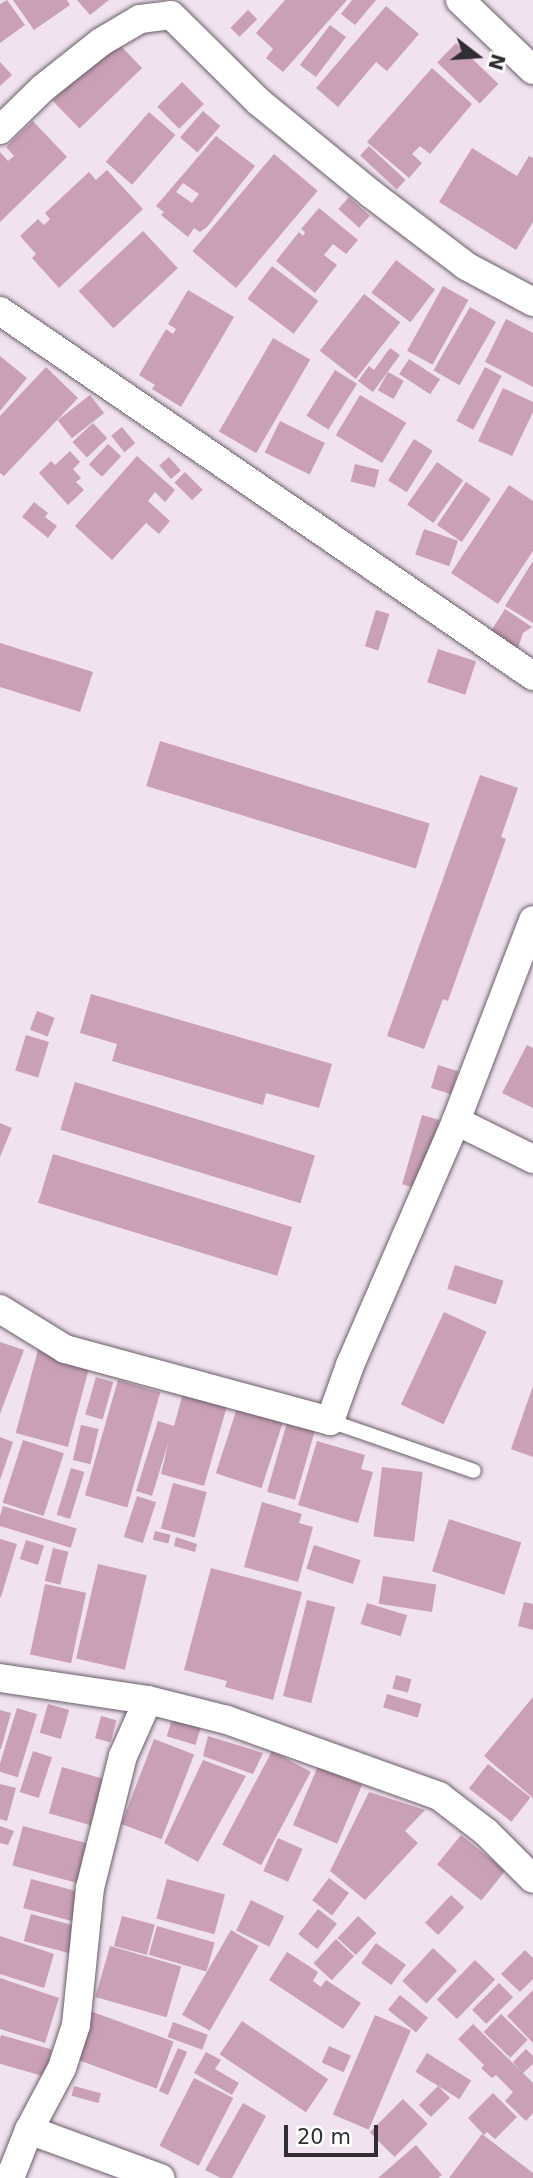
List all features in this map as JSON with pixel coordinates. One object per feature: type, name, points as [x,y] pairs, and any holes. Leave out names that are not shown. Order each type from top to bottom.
[{"type":"street","points":[[460,0],[533,70]]},
{"type":"street","points":[[0,130],[43,88],[101,43],[140,19],[171,15],[260,102],[370,193],[466,266],[533,302]]},
{"type":"street","points":[[0,311],[533,676]]},
{"type":"street","points":[[0,1309],[65,1349],[330,1421],[350,1365],[410,1233],[456,1121],[533,920]]},
{"type":"street","points":[[456,1121],[533,1159]]},
{"type":"street","points":[[0,1678],[148,1700],[227,1720],[439,1796],[486,1832],[533,1879]]},
{"type":"street","points":[[10,2178],[29,2130],[62,2068],[76,2025],[90,1888],[123,1756],[148,1700]]},
{"type":"street","points":[[29,2130],[160,2178]]},
{"type":"lane","points":[[330,1421],[474,1471]]},
{"type":"building","points":[[7,0],[25,25],[0,43],[0,4]]},
{"type":"building","points":[[13,0],[67,0],[70,5],[34,30]]},
{"type":"building","points":[[77,0],[109,0],[90,15]]},
{"type":"building","points":[[285,0],[347,0],[283,72],[266,58],[273,49],[256,33]]},
{"type":"building","points":[[352,0],[376,0],[355,25],[341,14]]},
{"type":"building","points":[[386,6],[419,34],[387,71],[376,62],[338,107],[316,88]]},
{"type":"building","points":[[248,10],[257,19],[240,37],[230,28]]},
{"type":"building","points":[[330,25],[346,37],[316,77],[300,65]]},
{"type":"building","points":[[115,40],[142,68],[80,128],[52,100]]},
{"type":"building","points":[[456,43],[498,84],[480,103],[437,62]]},
{"type":"building","points":[[0,62],[12,75],[0,86]]},
{"type":"building","points":[[432,68],[472,104],[430,154],[420,146],[412,154],[422,163],[409,178],[367,142]]},
{"type":"building","points":[[182,82],[204,104],[179,129],[157,107]]},
{"type":"building","points":[[203,111],[220,126],[197,153],[180,137]]},
{"type":"building","points":[[149,112],[175,135],[132,185],[106,162]]},
{"type":"building","points":[[33,121],[67,157],[0,222],[0,152],[8,161],[14,156],[6,147]]},
{"type":"building","points":[[216,136],[255,166],[207,227],[200,232],[194,228],[188,237],[161,215],[164,212],[156,206]],"holes":[[[183,183],[199,194],[192,203],[176,192]]]},
{"type":"building","points":[[369,146],[406,180],[397,190],[360,156]]},
{"type":"building","points":[[472,148],[517,176],[529,156],[533,158],[533,222],[516,250],[439,202]]},
{"type":"building","points":[[274,154],[318,191],[236,288],[192,251]]},
{"type":"building","points":[[107,170],[143,209],[59,288],[32,258],[36,254],[20,236],[38,219],[44,225],[50,219],[45,213],[89,172],[96,180]]},
{"type":"building","points":[[349,197],[370,216],[359,228],[338,209]]},
{"type":"building","points":[[319,208],[358,240],[346,254],[333,244],[324,255],[337,265],[315,293],[276,261],[299,232],[303,236],[305,232],[301,229]]},
{"type":"building","points":[[143,231],[178,268],[113,328],[79,291]]},
{"type":"building","points":[[396,260],[435,289],[410,322],[371,293]]},
{"type":"building","points":[[272,266],[318,301],[294,334],[247,299]]},
{"type":"building","points":[[443,286],[468,300],[432,365],[407,351]]},
{"type":"building","points":[[188,290],[234,317],[181,407],[152,389],[155,385],[139,375],[166,329],[173,334],[176,329],[168,324]]},
{"type":"building","points":[[364,294],[400,322],[356,379],[320,351]]},
{"type":"building","points":[[470,307],[496,322],[459,385],[434,370]]},
{"type":"building","points":[[506,319],[533,333],[533,387],[485,362]]},
{"type":"building","points":[[273,338],[310,360],[256,453],[219,432]]},
{"type":"building","points":[[390,348],[400,355],[373,392],[358,381],[369,366],[374,370]]},
{"type":"building","points":[[0,356],[27,378],[0,411]]},
{"type":"building","points":[[409,359],[440,379],[430,394],[399,374]]},
{"type":"building","points":[[46,367],[78,398],[4,476],[0,473],[0,416]]},
{"type":"building","points":[[485,367],[502,376],[473,430],[456,421]]},
{"type":"building","points":[[335,370],[357,384],[328,430],[306,416]]},
{"type":"building","points":[[388,372],[404,381],[394,399],[378,390]]},
{"type":"building","points":[[503,388],[533,402],[533,412],[512,456],[478,441]]},
{"type":"building","points":[[90,395],[104,413],[72,438],[58,420]]},
{"type":"building","points":[[360,395],[406,423],[382,463],[336,435]]},
{"type":"building","points":[[280,421],[325,443],[310,474],[265,452]]},
{"type":"building","points":[[93,423],[107,438],[87,457],[73,442]]},
{"type":"building","points":[[122,427],[135,443],[124,452],[111,436]]},
{"type":"building","points":[[414,439],[433,451],[407,492],[388,481]]},
{"type":"building","points":[[108,444],[121,456],[102,477],[89,464]]},
{"type":"building","points":[[70,451],[80,462],[73,469],[81,478],[76,482],[84,490],[68,505],[39,473],[51,461],[55,465]]},
{"type":"building","points":[[137,456],[175,490],[165,502],[155,492],[148,501],[170,521],[159,534],[146,523],[112,560],[75,526]]},
{"type":"building","points":[[169,457],[181,471],[171,479],[159,466]]},
{"type":"building","points":[[437,462],[463,480],[433,523],[407,505]]},
{"type":"building","points":[[355,464],[379,470],[375,488],[351,481]]},
{"type":"building","points":[[185,472],[203,490],[192,500],[174,483]]},
{"type":"building","points":[[466,482],[491,499],[462,542],[437,525]]},
{"type":"building","points":[[509,485],[533,501],[533,551],[498,604],[451,573]]},
{"type":"building","points":[[34,502],[48,513],[45,517],[57,526],[48,538],[22,517]]},
{"type":"building","points":[[424,529],[458,541],[449,566],[415,555]]},
{"type":"building","points":[[533,561],[533,623],[505,606]]},
{"type":"building","points":[[505,609],[532,627],[523,633],[518,648],[491,631]]},
{"type":"building","points":[[376,610],[389,614],[378,650],[365,646]]},
{"type":"building","points":[[0,643],[93,672],[80,712],[0,687]]},
{"type":"building","points":[[438,649],[476,661],[465,695],[427,682]]},
{"type":"building","points":[[160,741],[430,823],[416,868],[146,786]]},
{"type":"building","points":[[480,775],[518,788],[501,837],[506,839],[448,1001],[443,999],[424,1049],[387,1036]]},
{"type":"building","points":[[91,994],[332,1064],[319,1108],[266,1093],[263,1105],[112,1061],[117,1044],[80,1033]]},
{"type":"building","points":[[37,1011],[55,1018],[48,1036],[30,1030]]},
{"type":"building","points":[[26,1035],[49,1042],[38,1077],[15,1070]]},
{"type":"building","points":[[527,1045],[533,1048],[533,1108],[502,1093]]},
{"type":"building","points":[[438,1065],[458,1071],[451,1094],[431,1088]]},
{"type":"building","points":[[75,1082],[315,1155],[300,1203],[60,1130]]},
{"type":"building","points":[[422,1115],[439,1120],[419,1189],[402,1184]]},
{"type":"building","points":[[0,1123],[12,1128],[0,1157]]},
{"type":"building","points":[[53,1154],[292,1227],[277,1276],[38,1203]]},
{"type":"building","points":[[455,1265],[504,1281],[496,1305],[447,1289]]},
{"type":"building","points":[[444,1312],[487,1332],[443,1424],[401,1404]]},
{"type":"building","points":[[0,1342],[24,1350],[0,1414]]},
{"type":"building","points":[[38,1350],[90,1364],[68,1447],[16,1433]]},
{"type":"building","points":[[96,1377],[113,1382],[103,1419],[85,1414]]},
{"type":"building","points":[[118,1380],[160,1392],[127,1507],[85,1495]]},
{"type":"building","points":[[533,1386],[533,1457],[511,1449]]},
{"type":"building","points":[[183,1393],[227,1406],[204,1486],[161,1474],[169,1440],[152,1496],[136,1491],[158,1421],[174,1426]]},
{"type":"building","points":[[239,1402],[285,1417],[261,1488],[216,1473]]},
{"type":"building","points":[[290,1412],[318,1420],[295,1500],[267,1492]]},
{"type":"building","points":[[81,1425],[99,1429],[90,1464],[73,1460]]},
{"type":"building","points":[[0,1437],[13,1442],[0,1480]]},
{"type":"building","points":[[23,1440],[64,1453],[44,1516],[3,1503]]},
{"type":"building","points":[[317,1441],[365,1455],[361,1469],[373,1472],[358,1523],[298,1505]]},
{"type":"building","points":[[382,1467],[423,1472],[414,1541],[373,1536]]},
{"type":"building","points":[[71,1468],[84,1472],[70,1519],[57,1515]]},
{"type":"building","points":[[173,1483],[207,1492],[195,1537],[161,1528]]},
{"type":"building","points":[[137,1496],[156,1502],[143,1543],[124,1537]]},
{"type":"building","points":[[262,1502],[302,1514],[299,1523],[313,1527],[298,1582],[244,1567]]},
{"type":"building","points":[[3,1506],[77,1529],[71,1548],[0,1526]]},
{"type":"building","points":[[449,1519],[521,1542],[504,1595],[432,1571]]},
{"type":"building","points":[[155,1531],[171,1535],[168,1544],[153,1540]]},
{"type":"building","points":[[176,1537],[197,1544],[195,1552],[174,1546]]},
{"type":"building","points":[[0,1539],[17,1544],[1,1597],[0,1597]]},
{"type":"building","points":[[26,1540],[44,1546],[38,1565],[20,1559]]},
{"type":"building","points":[[314,1545],[361,1560],[353,1584],[306,1569]]},
{"type":"building","points":[[53,1548],[69,1552],[60,1585],[45,1581]]},
{"type":"building","points":[[98,1564],[147,1575],[125,1670],[76,1659]]},
{"type":"building","points":[[211,1568],[302,1592],[273,1700],[225,1687],[227,1681],[184,1670]]},
{"type":"building","points":[[383,1576],[436,1584],[432,1612],[379,1604]]},
{"type":"building","points":[[45,1584],[86,1593],[71,1663],[30,1654]]},
{"type":"building","points":[[307,1600],[335,1607],[311,1703],[283,1696]]},
{"type":"building","points":[[524,1602],[533,1604],[533,1630],[518,1626]]},
{"type":"building","points":[[367,1603],[407,1615],[401,1636],[361,1624]]},
{"type":"building","points":[[396,1675],[411,1679],[408,1693],[392,1689]]},
{"type":"building","points":[[387,1694],[422,1704],[418,1717],[383,1707]]},
{"type":"building","points":[[533,1697],[533,1798],[484,1756]]},
{"type":"building","points":[[48,1704],[69,1710],[61,1739],[40,1733]]},
{"type":"building","points":[[17,1708],[37,1714],[18,1777],[0,1772],[0,1764]]},
{"type":"building","points":[[0,1710],[11,1713],[1,1749],[0,1749]]},
{"type":"building","points":[[101,1716],[116,1720],[111,1742],[95,1738]]},
{"type":"building","points":[[172,1719],[201,1728],[195,1745],[167,1736]]},
{"type":"building","points":[[208,1736],[263,1753],[253,1774],[203,1756]]},
{"type":"building","points":[[154,1739],[194,1754],[162,1839],[121,1824]]},
{"type":"building","points":[[33,1751],[52,1757],[39,1798],[20,1792]]},
{"type":"building","points":[[272,1751],[311,1772],[261,1865],[222,1845]]},
{"type":"building","points":[[203,1760],[246,1776],[198,1862],[164,1843]]},
{"type":"building","points":[[488,1764],[531,1797],[511,1822],[469,1788]]},
{"type":"building","points":[[318,1766],[362,1785],[337,1844],[293,1825]]},
{"type":"building","points":[[62,1767],[110,1781],[97,1827],[49,1813]]},
{"type":"building","points":[[0,1784],[16,1788],[7,1821],[0,1819]]},
{"type":"building","points":[[369,1792],[425,1810],[405,1831],[418,1843],[365,1900],[330,1871]]},
{"type":"building","points":[[0,1826],[14,1831],[8,1845],[0,1843]]},
{"type":"building","points":[[23,1826],[92,1844],[81,1884],[12,1866]]},
{"type":"building","points":[[461,1835],[505,1871],[481,1900],[437,1865]]},
{"type":"building","points":[[278,1838],[303,1849],[288,1882],[263,1871]]},
{"type":"building","points":[[329,1878],[349,1893],[332,1915],[312,1900]]},
{"type":"building","points":[[31,1879],[83,1893],[75,1922],[23,1908]]},
{"type":"building","points":[[167,1879],[225,1895],[214,1934],[156,1919]]},
{"type":"building","points":[[451,1895],[464,1907],[438,1935],[425,1923]]},
{"type":"building","points":[[251,1900],[284,1916],[269,1947],[236,1931]]},
{"type":"building","points":[[318,1909],[337,1924],[317,1949],[298,1934]]},
{"type":"building","points":[[31,1914],[80,1927],[73,1954],[24,1941]]},
{"type":"building","points":[[122,1916],[155,1925],[147,1955],[114,1946]]},
{"type":"building","points":[[358,1916],[376,1933],[356,1955],[338,1938]]},
{"type":"building","points":[[157,1926],[215,1943],[206,1971],[149,1955]]},
{"type":"building","points":[[231,1930],[259,1946],[210,2031],[182,2015]]},
{"type":"building","points":[[0,1936],[54,1954],[44,1988],[0,1974]]},
{"type":"building","points":[[336,1939],[354,1956],[332,1980],[313,1963]]},
{"type":"building","points":[[376,1943],[406,1965],[391,1985],[361,1963]]},
{"type":"building","points":[[110,1946],[181,1966],[167,2017],[95,1997]]},
{"type":"building","points":[[433,1948],[457,1971],[426,2003],[402,1981]]},
{"type":"building","points":[[525,1950],[533,1958],[533,1979],[520,1992],[501,1974]]},
{"type":"building","points":[[287,1952],[318,1972],[313,1981],[321,1987],[326,1980],[361,2003],[343,2029],[269,1980]]},
{"type":"building","points":[[475,1960],[495,1979],[457,2019],[437,2000]]},
{"type":"building","points":[[0,1978],[59,1998],[45,2043],[0,2029]]},
{"type":"building","points":[[499,1983],[513,1997],[486,2024],[472,2010]]},
{"type":"building","points":[[533,1990],[533,2043],[507,2016]]},
{"type":"building","points":[[400,1995],[428,2018],[416,2032],[388,2010]]},
{"type":"building","points":[[90,2011],[174,2041],[157,2088],[73,2058]]},
{"type":"building","points":[[501,2014],[528,2040],[510,2058],[484,2032]]},
{"type":"building","points":[[375,2015],[411,2030],[369,2130],[333,2114]]},
{"type":"building","points":[[242,2021],[328,2079],[306,2112],[220,2054]]},
{"type":"building","points":[[173,2022],[208,2035],[202,2050],[168,2037]]},
{"type":"building","points":[[473,2024],[521,2071],[513,2062],[526,2049],[533,2056],[533,2064],[523,2073],[533,2083],[533,2113],[526,2121],[505,2101],[513,2092],[496,2075],[492,2078],[481,2068],[484,2065],[458,2039]]},
{"type":"building","points":[[1,2035],[52,2050],[44,2077],[0,2064]]},
{"type":"building","points":[[329,2046],[351,2056],[344,2072],[322,2062]]},
{"type":"building","points":[[178,2048],[187,2052],[168,2095],[159,2091]]},
{"type":"building","points":[[206,2052],[221,2060],[215,2069],[239,2083],[232,2095],[194,2073]]},
{"type":"building","points":[[427,2053],[471,2081],[459,2099],[415,2072]]},
{"type":"building","points":[[194,2078],[233,2098],[199,2166],[159,2146]]},
{"type":"building","points":[[74,2086],[101,2093],[98,2103],[71,2096]]},
{"type":"building","points":[[438,2086],[450,2098],[431,2117],[419,2105]]},
{"type":"building","points":[[493,2093],[517,2117],[495,2139],[487,2132],[484,2135],[468,2118]]},
{"type":"building","points":[[403,2099],[428,2124],[395,2157],[370,2132]]},
{"type":"building","points":[[243,2103],[266,2116],[232,2178],[221,2178],[205,2170]]},
{"type":"building","points":[[482,2134],[533,2173],[533,2178],[449,2178]]},
{"type":"building","points":[[416,2145],[442,2175],[438,2178],[378,2178]]}]
